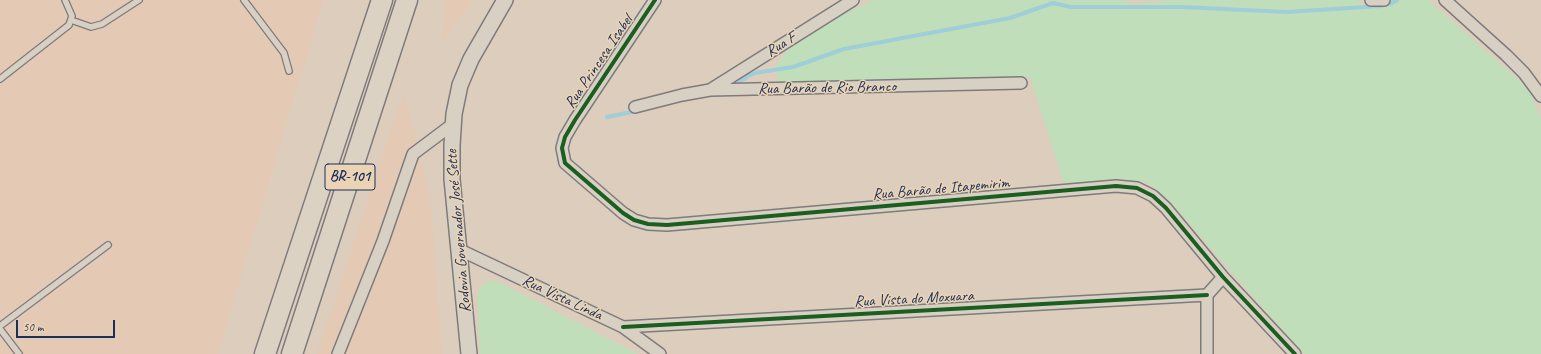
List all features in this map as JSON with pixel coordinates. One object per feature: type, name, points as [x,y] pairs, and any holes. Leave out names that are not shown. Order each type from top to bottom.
[{"type":"highway","name":"BR-101","points":[[265,354],[382,0]]},
{"type":"highway","name":"BR-101","points":[[292,354],[407,0]]},
{"type":"main road","name":"Rodovia Governador José Sette","points":[[469,354],[452,179],[453,124],[460,85],[471,59],[505,0]]},
{"type":"street","name":"Rua Princesa Isabel","points":[[565,138],[655,0]]},
{"type":"street","name":"Rua F","points":[[710,90],[853,0]]},
{"type":"street","points":[[1371,0],[1384,0]]},
{"type":"street","points":[[1445,0],[1506,55],[1524,73],[1541,96]]},
{"type":"street","name":"Rua Barão de Rio Branco","points":[[635,107],[682,95],[710,90],[1021,82]]},
{"type":"street","points":[[338,354],[384,241],[414,154],[453,124]]},
{"type":"street","name":"Rua Barão de Itapemirim","points":[[565,138],[562,148],[565,162],[623,213],[634,220],[648,224],[674,224],[1116,186],[1137,188],[1152,196],[1166,208],[1223,277],[1295,354]]},
{"type":"street","name":"Rua Vista Linda","points":[[460,250],[623,327],[660,354]]},
{"type":"street","points":[[1207,354],[1207,295],[1223,277]]},
{"type":"street","name":"Rua Vista do Moxuara","points":[[623,327],[1207,295]]},
{"type":"lane","points":[[0,79],[69,25],[71,20],[71,12],[65,0]]},
{"type":"lane","points":[[71,20],[91,27],[102,24],[139,0]]},
{"type":"lane","points":[[244,0],[284,53],[289,71]]},
{"type":"lane","points":[[19,354],[0,327],[108,245]]},
{"type":"shaded area","points":[[0,0],[323,0],[218,354],[0,354]]},
{"type":"shaded area","points":[[446,0],[472,0],[441,43]]},
{"type":"shaded area","points":[[404,92],[430,193],[442,354],[317,354]]},
{"type":"green space","points":[[874,0],[1121,0],[1134,4],[1174,0],[1356,0],[1373,9],[1393,0],[1428,0],[1529,89],[1541,119],[1541,354],[1304,354],[1169,201],[1146,181],[1064,183],[1030,77],[781,85],[774,68],[797,36]]},
{"type":"green space","points":[[497,281],[638,354],[480,354],[477,294],[483,284]]},
{"type":"waterway","points":[[734,86],[755,73],[793,67],[844,49],[1010,18],[1053,3],[1071,7],[1182,7],[1286,12],[1381,6],[1397,0]]},
{"type":"waterway","points":[[607,117],[636,111]]},
{"type":"cycle path","points":[[655,0],[575,120],[565,137],[562,148],[565,163],[623,213],[634,220],[648,224],[667,225],[1116,186],[1137,188],[1153,196],[1166,208],[1223,277],[1295,354]]},
{"type":"cycle path","points":[[623,327],[1207,295]]}]
